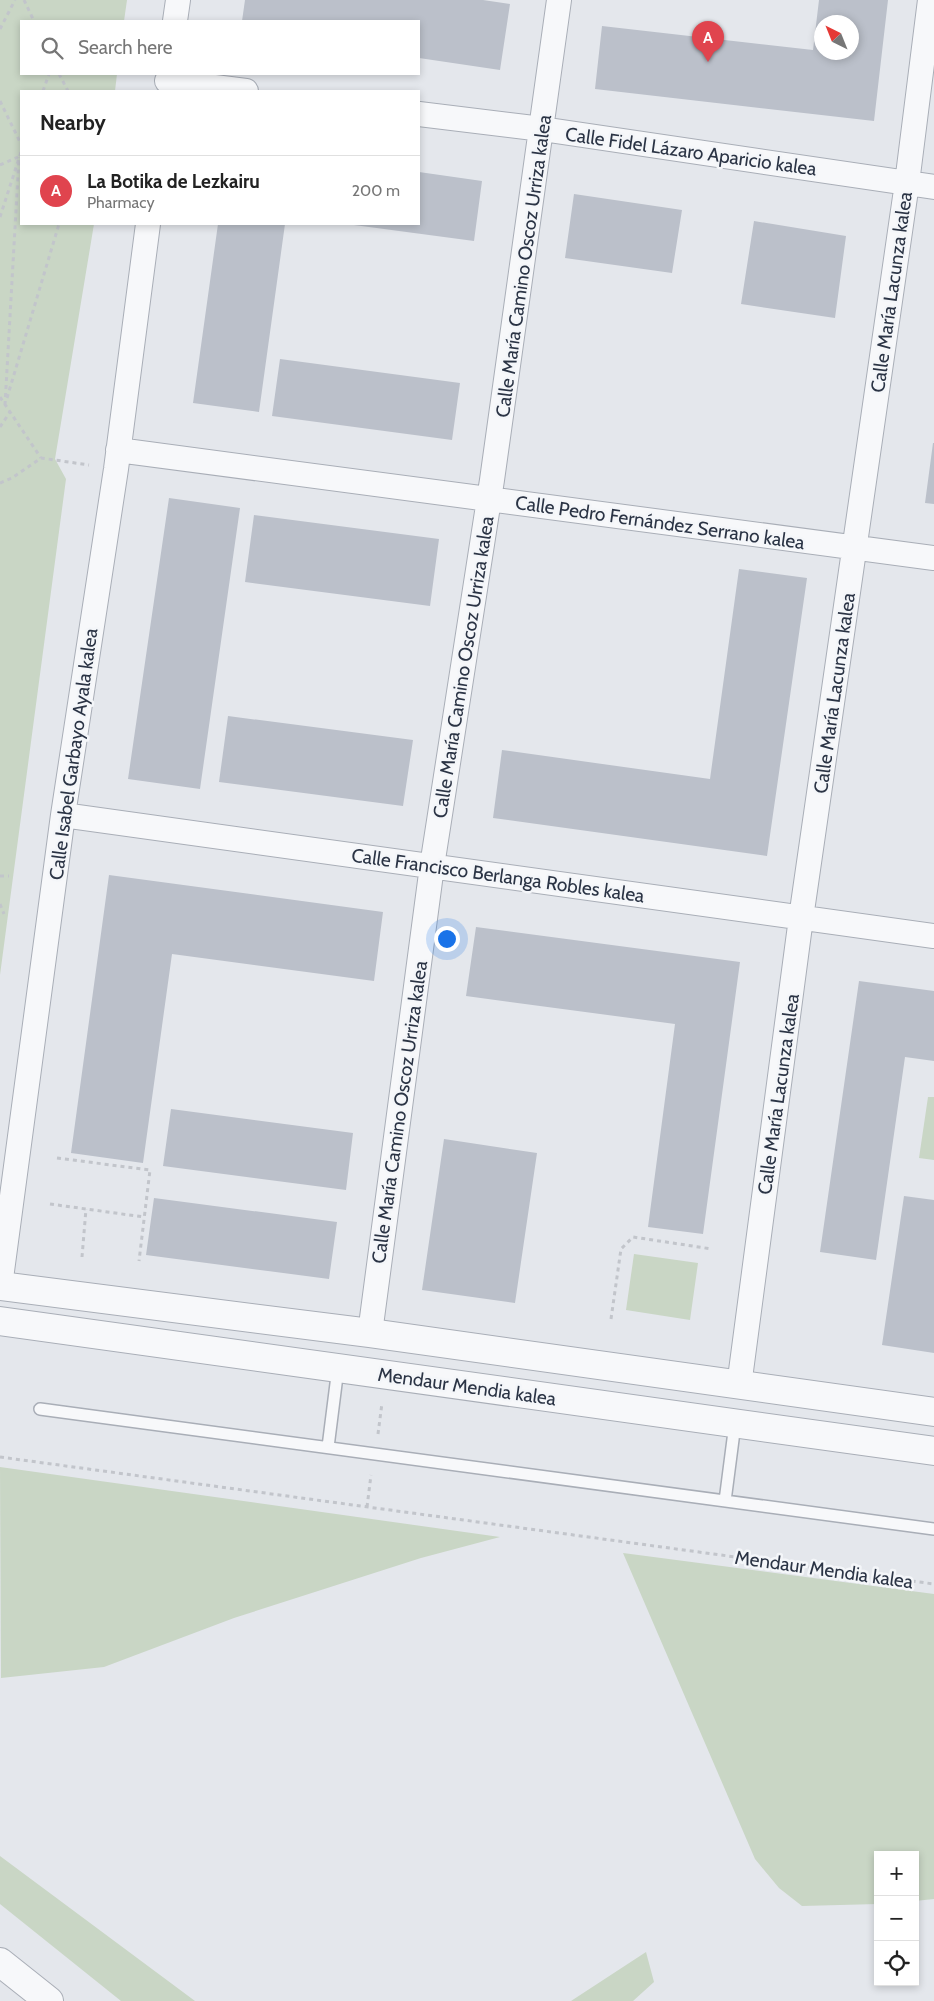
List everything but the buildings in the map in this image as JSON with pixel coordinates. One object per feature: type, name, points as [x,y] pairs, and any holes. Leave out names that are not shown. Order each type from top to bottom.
[{"type":"street","points":[[175,20],[178,0]]},
{"type":"street","name":"Calle María Camino Oscoz Urriza kalea","points":[[370,1334],[432,866],[489,500],[559,0]]},
{"type":"street","name":"Calle María Lacunza kalea","points":[[739,1386],[802,918],[907,183],[930,0]]},
{"type":"street","points":[[167,82],[237,90]]},
{"type":"street","name":"Calle Fidel Lázaro Aparicio kalea","points":[[420,114],[542,129],[934,187]]},
{"type":"street","name":"Calle Isabel Garbayo Ayala kalea","points":[[0,1286],[63,815],[118,450],[148,225]]},
{"type":"street","name":"Calle Pedro Fernández Serrano kalea","points":[[118,450],[934,558]]},
{"type":"street","name":"Calle Francisco Berlanga Robles kalea","points":[[63,815],[934,936]]},
{"type":"street","name":"Mendaur Mendia kalea","points":[[0,1286],[370,1334],[934,1412]]},
{"type":"street","name":"Mendaur Mendia kalea","points":[[0,1321],[934,1451]]},
{"type":"street","points":[[0,1962],[48,2001]]},
{"type":"lane","points":[[328,1447],[338,1368]]},
{"type":"lane","points":[[40,1409],[934,1529]]},
{"type":"lane","points":[[725,1501],[735,1424]]},
{"type":"path","points":[[0,29],[15,0]]},
{"type":"path","points":[[24,0],[34,20]]},
{"type":"path","points":[[43,90],[49,75]]},
{"type":"path","points":[[60,75],[67,90]]},
{"type":"path","points":[[0,100],[20,142]]},
{"type":"path","points":[[0,165],[20,155]]},
{"type":"path","points":[[0,217],[20,155]]},
{"type":"path","points":[[4,405],[20,155]]},
{"type":"path","points":[[4,405],[59,225]]},
{"type":"path","points":[[0,397],[41,458]]},
{"type":"path","points":[[0,427],[10,412]]},
{"type":"path","points":[[0,483],[12,478],[41,458],[54,460]]},
{"type":"path","points":[[0,876],[9,876]]},
{"type":"path","points":[[0,904],[4,914]]},
{"type":"path","points":[[56,1158],[150,1170],[138,1261]]},
{"type":"path","points":[[50,1204],[144,1217]]},
{"type":"path","points":[[82,1257],[86,1209]]},
{"type":"path","points":[[611,1319],[621,1249],[633,1237],[712,1249]]},
{"type":"path","name":"Mendaur Mendia kalea","points":[[0,1457],[934,1584]]},
{"type":"green space","points":[[0,0],[127,0],[124,20],[20,20],[20,75],[117,75],[115,90],[20,90],[20,225],[94,225],[55,459],[66,479],[0,975]]},
{"type":"green space","points":[[928,1097],[934,1097],[934,1160],[919,1158]]},
{"type":"green space","points":[[634,1254],[698,1263],[690,1320],[626,1310]]},
{"type":"green space","points":[[0,1467],[500,1537],[421,1558],[234,1618],[104,1667],[1,1678]]},
{"type":"green space","points":[[623,1553],[934,1594],[934,1899],[919,1901],[919,1851],[874,1851],[874,1904],[802,1906],[779,1888],[755,1859]]},
{"type":"green space","points":[[0,1856],[195,2001],[121,2001],[0,1904]]},
{"type":"green space","points":[[646,1952],[654,1982],[633,2001],[571,2001]]},
{"type":"place","name":"La Botika de Lezkairu","points":[[708,62]]}]
